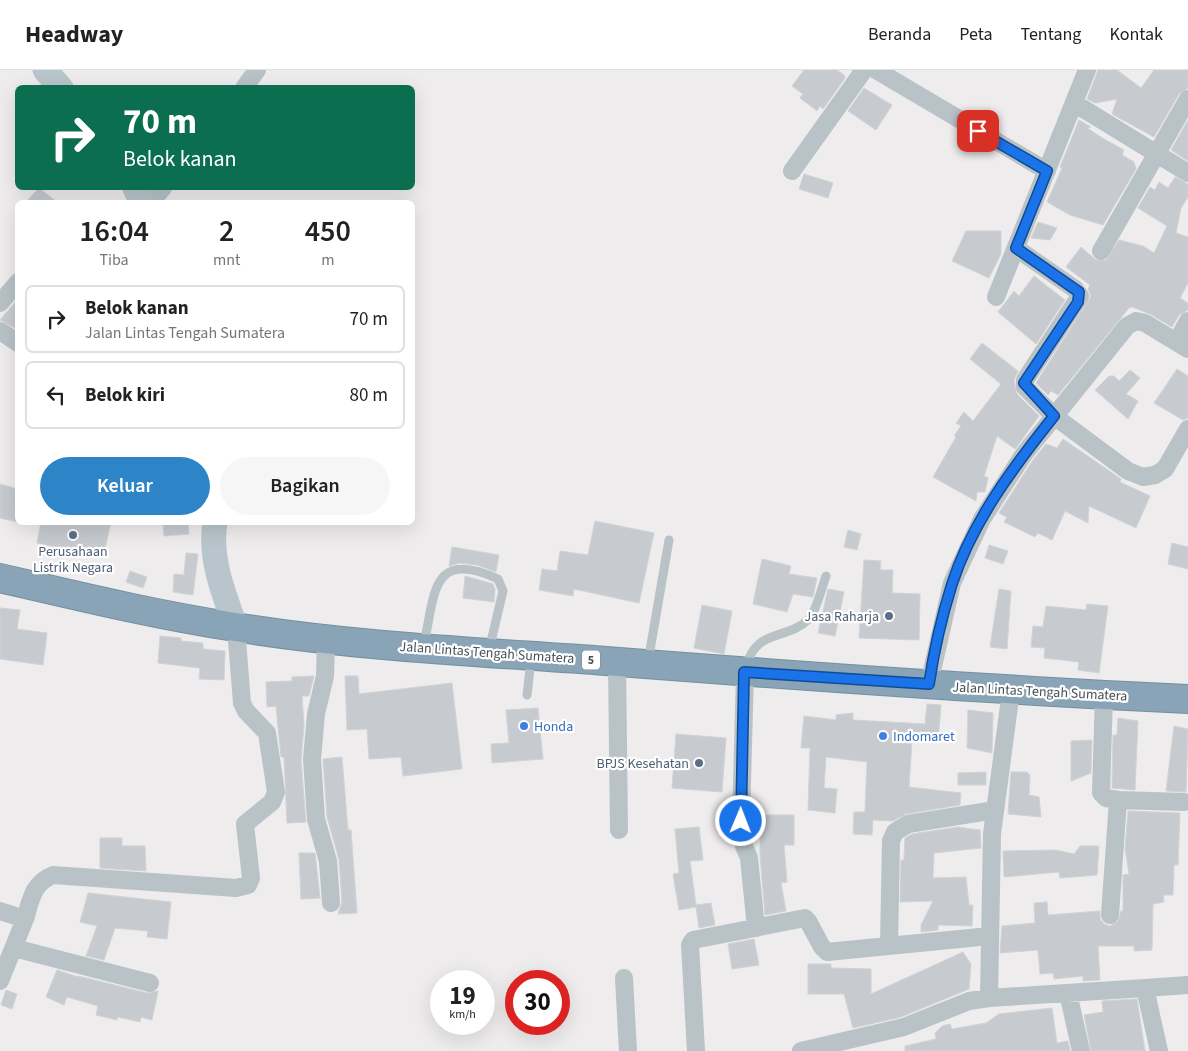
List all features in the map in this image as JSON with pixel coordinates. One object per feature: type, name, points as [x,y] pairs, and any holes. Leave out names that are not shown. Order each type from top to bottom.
[{"type":"highway","name":"Jalan Lintas Tengah Sumatera","points":[[0,578],[151,612],[236,628],[326,640],[531,657],[1011,691],[1188,699]]},
{"type":"street","points":[[45,70],[58,85]]},
{"type":"street","points":[[246,85],[257,70]]},
{"type":"street","points":[[792,170],[864,70]]},
{"type":"street","points":[[876,70],[1047,171]]},
{"type":"street","points":[[996,297],[1087,70]]},
{"type":"street","points":[[1101,251],[1188,99]]},
{"type":"street","points":[[1074,103],[1188,173]]},
{"type":"street","points":[[153,200],[161,190]]},
{"type":"street","points":[[1016,248],[1075,289],[1080,296],[1024,383],[1054,416],[1128,471],[1143,477],[1155,476],[1166,469],[1188,429]]},
{"type":"street","points":[[0,303],[15,286]]},
{"type":"street","points":[[929,684],[952,583],[982,519],[1024,454],[1127,326],[1136,321],[1145,323],[1182,345],[1188,321]]},
{"type":"street","points":[[0,331],[15,340]]},
{"type":"street","points":[[0,981],[14,948],[35,887],[42,879],[53,875],[66,878],[236,888],[244,887],[250,882],[245,824],[272,802],[276,792],[267,733],[246,711],[242,703],[236,628],[218,577],[213,535],[215,525]]},
{"type":"street","points":[[326,640],[325,676],[316,714],[312,759],[316,820],[328,861],[331,903]]},
{"type":"street","points":[[617,662],[619,830]]},
{"type":"street","points":[[744,672],[741,821],[744,846],[749,858],[756,928]]},
{"type":"street","points":[[989,998],[995,810],[1011,691]]},
{"type":"street","points":[[1104,695],[1101,793],[1106,798],[1118,800],[1184,802]]},
{"type":"street","points":[[1110,915],[1118,800]]},
{"type":"street","points":[[889,946],[891,841],[895,832],[908,824],[995,810]]},
{"type":"street","points":[[0,911],[25,918]]},
{"type":"street","points":[[696,1051],[691,942],[805,918],[827,952],[990,936]]},
{"type":"street","points":[[14,948],[150,982]]},
{"type":"street","points":[[624,978],[628,1051]]},
{"type":"street","points":[[801,1051],[829,1048],[904,1027],[969,1001],[989,998],[1188,985]]},
{"type":"street","points":[[1145,988],[1159,1051]]},
{"type":"street","points":[[1068,993],[1081,1051]]},
{"type":"lane","points":[[648,665],[669,540]]},
{"type":"lane","points":[[424,647],[438,583],[445,573],[452,569],[484,573],[498,579],[503,591],[488,652]]},
{"type":"lane","points":[[744,672],[748,658],[767,637],[802,625],[811,618],[826,576]]},
{"type":"lane","points":[[527,695],[531,657]]},
{"type":"building","points":[[804,70],[837,70],[844,75],[845,78],[823,109],[820,106],[817,111],[800,98],[803,94],[792,86]]},
{"type":"building","points":[[1098,70],[1117,70],[1141,88],[1154,70],[1188,70],[1188,88],[1179,94],[1154,137],[1112,114],[1117,99],[1095,103],[1087,99]]},
{"type":"building","points":[[864,88],[892,105],[876,130],[848,111]]},
{"type":"building","points":[[1079,120],[1091,127],[1087,128],[1124,150],[1122,155],[1134,162],[1136,169],[1103,225],[1070,215],[1047,202],[1062,168],[1060,167]]},
{"type":"building","points":[[1188,120],[1188,161],[1171,150]]},
{"type":"building","points":[[804,174],[833,183],[828,198],[799,189]]},
{"type":"building","points":[[1175,177],[1188,184],[1188,197],[1181,208],[1176,233],[1188,237],[1188,283],[1180,298],[1188,303],[1188,310],[1179,315],[1172,327],[1150,314],[1132,307],[1129,308],[1058,395],[1051,391],[1048,395],[1036,383],[1091,296],[1088,289],[1090,285],[1066,267],[1081,247],[1096,260],[1106,260],[1119,240],[1143,246],[1154,253],[1167,226],[1138,208],[1150,187],[1155,190],[1159,182],[1168,188]]},
{"type":"building","points":[[37,190],[42,190],[54,200],[28,200]]},
{"type":"building","points":[[1038,222],[1057,228],[1050,240],[1031,238]]},
{"type":"building","points":[[966,231],[1001,231],[1001,254],[989,278],[952,261]]},
{"type":"building","points":[[1034,276],[1065,300],[1036,344],[998,312],[1014,291],[1019,296]]},
{"type":"building","points":[[15,302],[15,328],[0,320]]},
{"type":"building","points":[[982,343],[1018,371],[1014,380],[1017,394],[1039,416],[1015,449],[997,436],[984,476],[988,478],[985,492],[977,492],[976,501],[933,477],[956,437],[954,436],[961,426],[956,423],[964,412],[973,421],[1001,384],[970,359]]},
{"type":"building","points":[[1177,369],[1188,376],[1188,418],[1183,420],[1154,403]]},
{"type":"building","points":[[1130,370],[1140,378],[1126,394],[1138,401],[1128,419],[1095,390],[1109,376],[1114,376],[1119,381]]},
{"type":"building","points":[[1063,439],[1121,479],[1120,482],[1150,496],[1136,528],[1089,506],[1088,523],[1065,511],[1052,540],[1038,533],[1035,537],[1004,522],[1007,517],[999,513],[1033,460],[1046,444],[1057,448]]},
{"type":"building","points":[[0,484],[15,488],[15,521],[0,518]]},
{"type":"building","points":[[595,521],[654,533],[639,603],[574,589],[573,596],[539,590],[542,569],[557,571],[560,551],[588,555]]},
{"type":"building","name":"Perusahaan Listrik Negara","points":[[40,525],[110,525],[103,558],[37,543]]},
{"type":"building","points":[[163,525],[188,525],[189,534],[164,536]]},
{"type":"building","points":[[848,530],[861,534],[857,550],[844,547]]},
{"type":"building","points":[[1172,543],[1188,547],[1188,569],[1168,564]]},
{"type":"building","points":[[989,545],[1008,551],[1003,564],[985,558]]},
{"type":"building","points":[[452,547],[499,555],[496,572],[477,565],[460,563],[449,566]]},
{"type":"building","points":[[186,553],[198,554],[193,595],[173,592],[174,574],[184,575]]},
{"type":"building","points":[[762,559],[791,566],[789,574],[817,578],[813,597],[793,594],[787,612],[753,604]]},
{"type":"building","name":"Jasa Raharja","points":[[864,560],[881,561],[880,570],[893,570],[892,593],[920,594],[919,640],[859,638]]},
{"type":"building","points":[[130,571],[147,577],[143,588],[126,582]]},
{"type":"building","points":[[465,576],[493,584],[495,589],[494,602],[463,598]]},
{"type":"building","points":[[828,589],[844,592],[835,636],[818,633]]},
{"type":"building","points":[[999,589],[1011,591],[1007,649],[990,647]]},
{"type":"building","points":[[1087,604],[1108,606],[1099,673],[1078,670],[1079,662],[1044,658],[1045,648],[1031,647],[1033,626],[1043,627],[1046,606],[1086,610]]},
{"type":"building","points":[[702,605],[732,611],[724,654],[694,648]]},
{"type":"building","points":[[0,608],[20,610],[17,629],[47,633],[43,665],[0,659]]},
{"type":"building","points":[[160,636],[181,638],[181,641],[203,643],[203,649],[225,651],[224,680],[199,679],[200,668],[158,663]]},
{"type":"building","points":[[314,676],[309,696],[302,696],[304,726],[301,760],[306,822],[287,823],[284,757],[281,757],[276,706],[267,707],[266,682],[292,681],[292,677]]},
{"type":"building","points":[[345,676],[358,676],[359,694],[452,683],[462,769],[403,776],[401,757],[369,759],[367,729],[347,730]]},
{"type":"building","points":[[927,704],[941,705],[938,742],[912,741],[909,787],[961,793],[960,805],[906,814],[893,821],[873,820],[872,835],[853,834],[854,812],[865,812],[867,762],[826,757],[824,788],[837,789],[835,813],[808,810],[810,748],[801,748],[804,716],[836,720],[836,715],[853,713],[853,720],[925,724]]},
{"type":"building","name":"Honda","points":[[538,708],[543,759],[492,763],[491,744],[509,743],[506,710]]},
{"type":"building","points":[[968,710],[993,713],[992,753],[967,748]]},
{"type":"building","points":[[1118,718],[1138,721],[1135,790],[1112,788],[1113,735],[1117,735]]},
{"type":"building","points":[[1174,726],[1188,729],[1186,792],[1166,791]]},
{"type":"building","name":"BPJS Kesehatan","points":[[676,734],[726,738],[722,792],[672,788]]},
{"type":"building","points":[[1092,740],[1091,773],[1071,781],[1071,741]]},
{"type":"building","points":[[342,757],[348,830],[351,830],[357,913],[338,914],[342,902],[339,860],[327,817],[323,759]]},
{"type":"building","points":[[986,772],[986,785],[958,785],[958,773]]},
{"type":"building","points":[[1011,772],[1027,772],[1030,775],[1029,795],[1039,797],[1041,817],[1008,814]]},
{"type":"building","points":[[1128,811],[1180,813],[1178,865],[1174,865],[1173,895],[1163,895],[1164,902],[1153,904],[1152,950],[1134,951],[1134,946],[1098,946],[1100,980],[1083,981],[1083,976],[1054,979],[1053,973],[1040,974],[1038,950],[1000,953],[1002,926],[1035,923],[1034,903],[1047,902],[1048,915],[1100,911],[1100,919],[1104,924],[1110,926],[1118,921],[1121,911],[1123,911],[1123,875],[1129,874],[1125,849]]},
{"type":"building","points":[[760,815],[794,815],[794,845],[784,845],[787,882],[781,883],[786,911],[765,915],[760,855]]},
{"type":"building","points":[[699,827],[703,860],[690,861],[696,905],[711,903],[715,925],[699,928],[696,907],[679,910],[673,874],[679,873],[675,829]]},
{"type":"building","points":[[958,827],[980,830],[981,848],[934,853],[933,878],[966,877],[969,905],[973,905],[972,926],[938,925],[938,930],[921,932],[921,925],[933,901],[900,902],[901,860],[904,860],[905,838],[912,834]]},
{"type":"building","points":[[100,838],[122,838],[122,846],[145,846],[146,871],[100,868]]},
{"type":"building","points":[[1080,846],[1099,846],[1097,875],[1060,878],[1059,872],[1004,877],[1003,851],[1056,850],[1074,854]]},
{"type":"building","points":[[299,853],[315,853],[320,898],[301,899]]},
{"type":"building","points":[[88,893],[171,902],[167,939],[147,937],[148,931],[115,928],[104,960],[86,956],[97,926],[80,922]]},
{"type":"building","points":[[754,939],[759,965],[732,969],[728,944]]},
{"type":"building","points":[[963,952],[971,964],[969,989],[901,1017],[853,1028],[844,994],[808,994],[808,964],[831,964],[831,968],[871,969],[871,994]]},
{"type":"building","points":[[57,970],[78,977],[147,993],[158,991],[152,1020],[141,1017],[140,1022],[118,1017],[117,1020],[96,1015],[98,1006],[67,997],[64,1005],[46,997]]},
{"type":"building","points":[[6,990],[17,994],[12,1009],[1,1005]]},
{"type":"building","points":[[1137,999],[1145,1051],[1091,1051],[1084,1015],[1103,1012],[1102,1001]]},
{"type":"building","points":[[1052,1008],[1057,1043],[1068,1041],[1070,1051],[905,1051],[905,1046],[936,1039],[935,1033],[942,1026],[950,1024],[952,1029],[986,1023],[999,1014]]},
{"type":"place","name":"Perusahaan Listrik Negara","points":[[73,535]]},
{"type":"place","name":"Jasa Raharja","points":[[889,616]]},
{"type":"place","name":"Honda","points":[[524,726]]},
{"type":"place","name":"Indomaret","points":[[883,736]]},
{"type":"place","name":"BPJS Kesehatan","points":[[699,763]]},
{"type":"route","points":[[741,821],[744,672],[929,684],[952,583],[970,544],[982,519],[1024,454],[1054,416],[1025,387],[1024,383],[1078,302],[1080,296],[1079,292],[1070,285],[1016,248],[1047,171],[978,131]]}]
